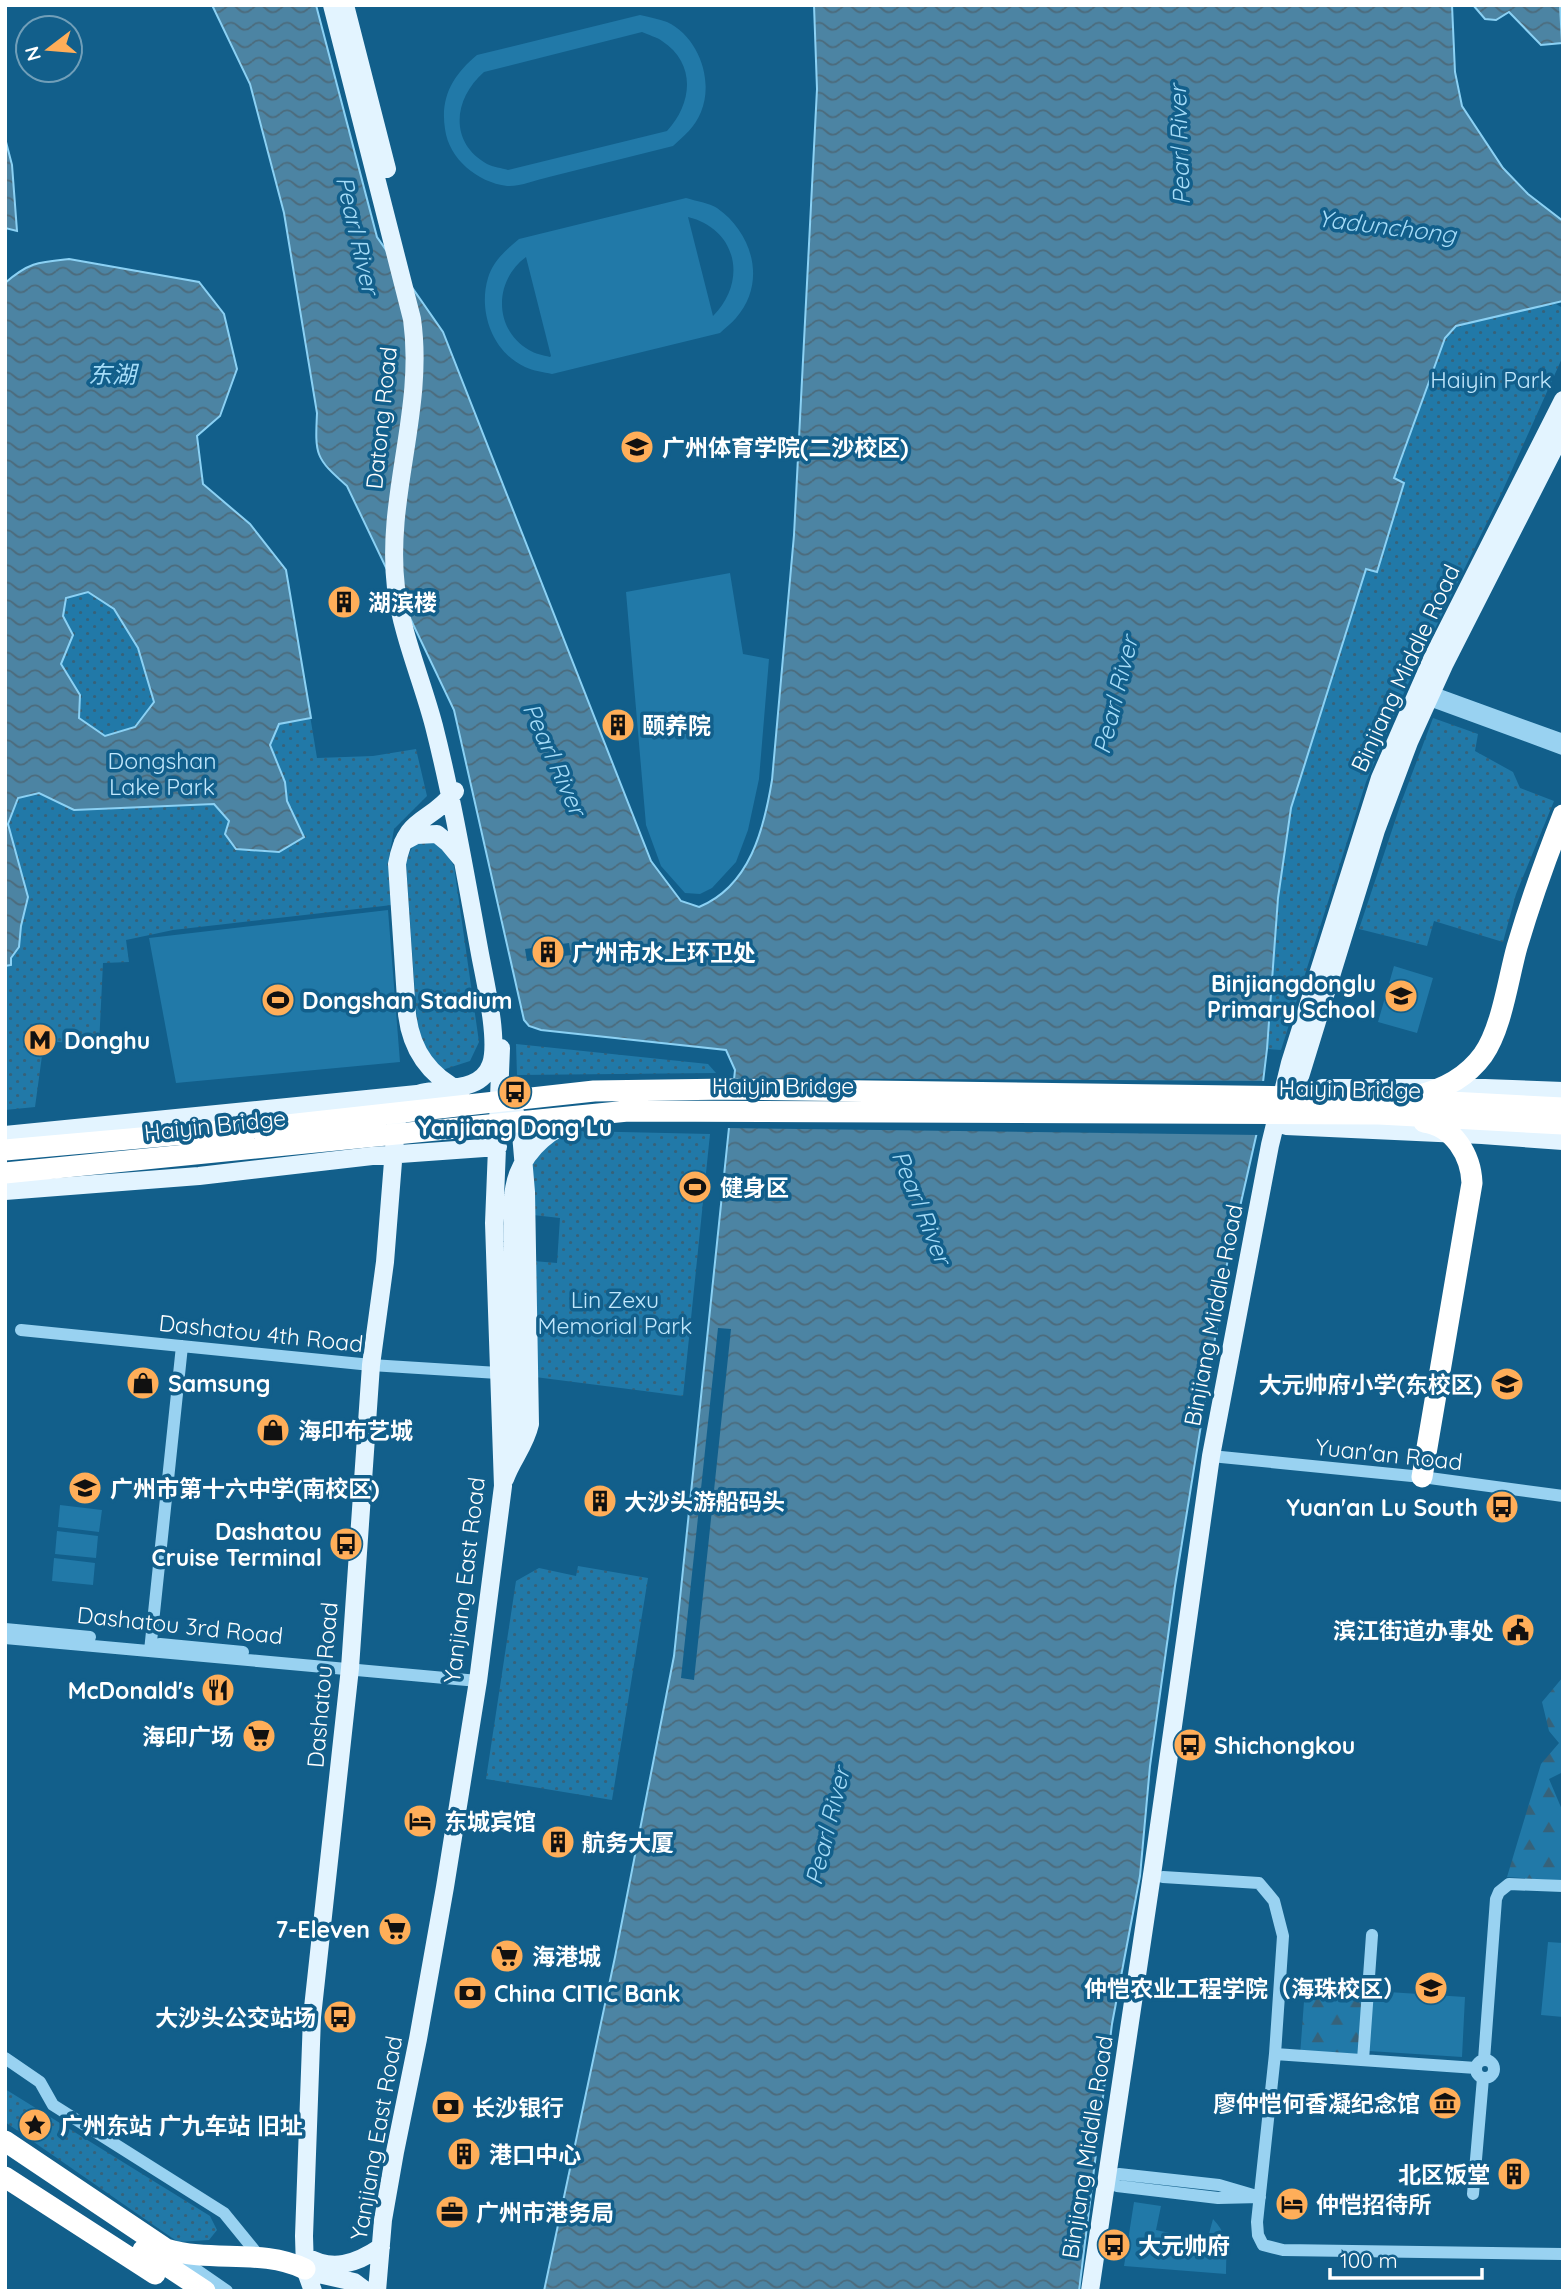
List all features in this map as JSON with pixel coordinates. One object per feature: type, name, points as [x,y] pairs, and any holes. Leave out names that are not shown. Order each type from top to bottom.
[{"type":"highway","points":[[1377,1106],[1434,1091],[1462,1076],[1483,1054],[1495,1031],[1518,945],[1563,815]]},
{"type":"highway","name":"Haiyin Bridge","points":[[5,1150],[288,1125],[594,1091],[694,1090],[1563,1108]]},
{"type":"highway","points":[[1377,1106],[1444,1129],[1460,1144],[1471,1170],[1471,1198],[1422,1477]]},
{"type":"highway","name":"Haiyin Bridge","points":[[5,1173],[609,1112],[1377,1106],[1563,1124]]},
{"type":"highway","points":[[5,2141],[164,2256],[205,2291]]},
{"type":"highway","points":[[5,2150],[72,2203],[164,2256],[260,2256],[305,2262]]},
{"type":"highway","points":[[10,2185],[46,2217],[155,2291]]},
{"type":"highway","points":[[10,2185],[180,2291]]},
{"type":"main road","name":"Datong Road","points":[[332,5],[399,245]]},
{"type":"main road","name":"Datong Road","points":[[345,5],[399,245],[412,320],[416,369],[396,501],[393,560],[400,610],[439,723],[454,791]]},
{"type":"main road","name":"Binjiang Middle Road","points":[[1090,2291],[1115,2180],[1163,1877],[1217,1457],[1286,1126],[1376,830],[1425,693],[1563,400]]},
{"type":"main road","name":"Binjiang Middle Road","points":[[1100,2291],[1217,1457],[1279,1105],[1380,778],[1563,431]]},
{"type":"main road","points":[[454,791],[439,808],[417,822],[401,844],[397,864],[408,1025],[416,1050],[430,1069],[459,1090],[483,1096],[524,1098]]},
{"type":"main road","points":[[5,1135],[419,1094],[459,1087],[472,1083],[485,1074],[491,1065],[492,1035],[454,791]]},
{"type":"main road","name":"Yanjiang East Road","points":[[377,2291],[380,2247],[395,2152],[446,1887],[478,1681],[503,1486],[494,1223],[501,1045],[490,962],[454,791]]},
{"type":"main road","points":[[401,844],[416,835],[437,834],[448,842],[463,861]]},
{"type":"main road","points":[[501,1045],[521,1134],[526,1192],[530,1424],[527,1440],[510,1463],[503,1486]]},
{"type":"main road","points":[[1563,1091],[1485,1088],[1296,1088],[1279,1105],[1286,1126],[1563,1141]]},
{"type":"main road","points":[[1482,1135],[1474,1122],[1472,1105],[1474,1096],[1485,1088]]},
{"type":"main road","points":[[5,1191],[199,1176],[372,1156],[498,1147],[489,1117],[479,1104],[449,1094],[419,1094]]},
{"type":"main road","name":"Dashatou Road","points":[[313,2291],[305,2262],[312,2017],[350,1668],[371,1365],[385,1262],[396,1124],[400,1109],[408,1099],[419,1094]]},
{"type":"main road","points":[[372,1156],[380,1148],[383,1129],[380,1105],[374,1098]]},
{"type":"main road","points":[[503,1486],[514,1422],[513,1201],[516,1180],[529,1154],[550,1134],[576,1120],[609,1112]]},
{"type":"main road","points":[[305,2262],[341,2265],[362,2259],[380,2247]]},
{"type":"main road","points":[[305,2262],[354,2282],[366,2291]]},
{"type":"street","points":[[1425,693],[1563,740]]},
{"type":"street","points":[[1425,693],[1563,749]]},
{"type":"street","name":"Dashatou 4th Road","points":[[20,1330],[371,1365],[498,1373]]},
{"type":"street","points":[[150,1647],[182,1346]]},
{"type":"street","name":"Yuan'an Road","points":[[1217,1457],[1422,1477],[1563,1496]]},
{"type":"street","name":"Dashatou 3rd Road","points":[[5,1629],[327,1668],[478,1681]]},
{"type":"street","name":"Dashatou 3rd Road","points":[[5,1638],[150,1647]]},
{"type":"street","points":[[1163,1877],[1259,1883],[1274,1900],[1283,1936],[1275,2054],[1260,2197],[1258,2235],[1263,2245],[1275,2249],[1563,2254]]},
{"type":"street","points":[[1473,2193],[1496,1899],[1499,1892],[1509,1884],[1563,1886]]},
{"type":"street","points":[[1363,2060],[1372,1935]]},
{"type":"street","points":[[1275,2054],[1481,2068]]},
{"type":"street","points":[[5,2058],[40,2082],[53,2105],[224,2213],[260,2256]]},
{"type":"street","points":[[1115,2180],[1218,2198],[1260,2197]]},
{"type":"street","points":[[164,2256],[227,2291]]},
{"type":"green space","points":[[640,15],[667,22],[688,38],[701,61],[706,87],[705,100],[696,122],[673,146],[522,184],[496,184],[475,174],[458,159],[445,129],[445,107],[450,88],[461,70],[477,55]],"holes":[[[642,32],[660,40],[673,50],[686,72],[686,97],[682,109],[667,131],[508,170],[487,164],[474,155],[466,144],[461,132],[461,107],[466,94],[484,72]]]},
{"type":"green space","points":[[686,198],[717,208],[740,231],[752,259],[751,290],[746,304],[736,318],[720,333],[552,374],[538,371],[514,360],[496,341],[490,329],[485,304],[485,291],[493,266],[519,239]],"holes":[[[688,217],[705,223],[718,233],[727,244],[732,258],[731,287],[713,316]],[[526,257],[551,356],[550,357],[531,351],[517,341],[504,317],[503,291],[515,267]]]},
{"type":"green space","name":"东湖","points":[[5,283],[224,314],[237,369],[220,416],[197,436],[203,484],[250,524],[286,570],[317,758],[373,756],[416,749],[427,796],[394,829],[389,857],[392,905],[173,930],[126,940],[129,962],[103,963],[99,1045],[44,1041],[35,1107],[5,1110]]},
{"type":"green space","name":"Haiyin Park","points":[[1554,303],[1563,308],[1563,356],[1502,492],[1406,688],[1366,782],[1281,1050],[1267,1049],[1278,898],[1291,808],[1366,569],[1376,572],[1404,482],[1394,478],[1445,338],[1456,326]]},
{"type":"green space","points":[[730,573],[743,654],[769,659],[759,779],[748,830],[736,862],[712,888],[700,894],[685,893],[661,866],[646,825],[626,592]]},
{"type":"green space","points":[[1433,718],[1478,734],[1475,751],[1513,772],[1520,788],[1554,801],[1516,894],[1503,942],[1434,921],[1427,946],[1359,929]]},
{"type":"green space","points":[[429,838],[444,849],[454,866],[479,1042],[470,1061],[442,1070],[427,1056],[418,1037],[406,862],[413,845]]},
{"type":"green space","name":"Dongshan Stadium","points":[[388,910],[400,1062],[176,1083],[149,938]]},
{"type":"green space","points":[[1394,966],[1433,978],[1417,1033],[1378,1022]]},
{"type":"green space","points":[[516,1044],[708,1064],[716,1073],[517,1075]]},
{"type":"green space","name":"Lin Zexu Memorial Park","points":[[576,1131],[710,1134],[683,1396],[535,1377],[533,1261],[557,1263],[560,1218],[533,1215],[530,1163],[560,1135]]},
{"type":"green space","points":[[60,1505],[102,1510],[99,1532],[58,1527]]},
{"type":"green space","points":[[57,1531],[98,1536],[96,1558],[55,1554]]},
{"type":"green space","points":[[54,1558],[95,1563],[93,1585],[52,1581]]},
{"type":"green space","points":[[578,1566],[648,1578],[612,1800],[486,1779],[516,1581],[539,1568],[576,1576]]},
{"type":"green space","points":[[1563,1677],[1563,1770],[1549,1779],[1563,1812],[1563,1881],[1507,1877],[1541,1764],[1559,1743],[1549,1731],[1542,1702]]},
{"type":"green space","points":[[1548,1942],[1563,1943],[1563,2017],[1541,2015]]},
{"type":"green space","points":[[1305,1988],[1368,1992],[1363,2060],[1300,2056]]},
{"type":"green space","points":[[1373,1991],[1465,1997],[1462,2057],[1369,2051]]},
{"type":"green space","points":[[5,2089],[210,2216],[217,2230],[209,2240],[178,2242],[5,2122]]},
{"type":"green space","points":[[1134,2202],[1161,2206],[1156,2230],[1207,2241],[1213,2219],[1225,2238],[1226,2274],[1124,2266]]},
{"type":"water","points":[[212,5],[316,5],[377,237],[443,332],[651,861],[681,901],[699,907],[716,898],[731,885],[752,854],[764,818],[772,780],[794,535],[817,89],[814,5],[1452,5],[1455,72],[1462,106],[1503,168],[1528,194],[1563,221],[1563,301],[1456,326],[1445,338],[1394,478],[1404,483],[1377,572],[1366,569],[1291,808],[1278,898],[1267,1049],[1257,1132],[1227,1264],[1175,1586],[1150,1766],[1140,1876],[1112,2024],[1079,2291],[544,2291],[615,1957],[674,1656],[735,1070],[726,1050],[541,1030],[529,1026],[524,1020],[454,710],[347,486],[319,455],[316,438],[317,413],[284,213],[250,84]]},
{"type":"water","points":[[1473,5],[1560,5],[1562,43],[1541,45],[1509,12],[1496,20],[1485,19]]},
{"type":"water","points":[[5,138],[12,165],[17,231],[5,228]]},
{"type":"water","name":"东湖","points":[[69,259],[199,282],[224,314],[237,369],[220,416],[197,436],[203,484],[250,524],[286,570],[311,718],[279,724],[270,745],[285,782],[287,801],[304,837],[279,852],[236,849],[225,834],[229,821],[214,804],[74,810],[39,793],[18,798],[8,824],[28,897],[19,947],[11,958],[11,965],[5,966],[5,283],[28,267],[42,262]],"holes":[[[88,592],[114,609],[138,648],[154,702],[135,727],[105,736],[79,718],[80,695],[61,664],[73,635],[63,616],[66,598]]]},
{"type":"pier","name":"广州市水上环卫处","points":[[569,943],[571,955],[527,961],[525,949]]},
{"type":"pier","points":[[731,1078],[1267,1081],[1260,1135],[726,1128]]},
{"type":"pier","points":[[718,1328],[731,1329],[694,1680],[681,1678]]},
{"type":"place","name":"广州体育学院(二沙校区)","points":[[637,447]]},
{"type":"place","name":"湖滨楼","points":[[344,602]]},
{"type":"place","name":"颐养院","points":[[618,725]]},
{"type":"place","name":"广州市水上环卫处","points":[[548,952]]},
{"type":"place","name":"Binjiangdonglu Primary School","points":[[1401,996]]},
{"type":"place","name":"Dongshan Stadium","points":[[278,1000]]},
{"type":"place","name":"Donghu","points":[[40,1040]]},
{"type":"place","name":"Yanjiang Dong Lu","points":[[515,1092]]},
{"type":"place","name":"健身区","points":[[695,1187]]},
{"type":"place","name":"Samsung","points":[[143,1383]]},
{"type":"place","name":"大元帅府小学(东校区)","points":[[1507,1384]]},
{"type":"place","name":"海印布艺城","points":[[273,1430]]},
{"type":"place","name":"广州市第十六中学(南校区)","points":[[85,1488]]},
{"type":"place","name":"大沙头游船码头","points":[[600,1501]]},
{"type":"place","name":"Yuan'an Lu South","points":[[1502,1507]]},
{"type":"place","name":"Dashatou Cruise Terminal","points":[[346,1544]]},
{"type":"place","name":"滨江街道办事处","points":[[1518,1630]]},
{"type":"place","name":"McDonald's","points":[[218,1690]]},
{"type":"place","name":"海印广场","points":[[259,1736]]},
{"type":"place","name":"Shichongkou","points":[[1190,1745]]},
{"type":"place","name":"东城宾馆","points":[[420,1821]]},
{"type":"place","name":"航务大厦","points":[[558,1842]]},
{"type":"place","name":"7-Eleven","points":[[395,1929]]},
{"type":"place","name":"海港城","points":[[507,1956]]},
{"type":"place","name":"仲恺农业工程学院（海珠校区）","points":[[1431,1988]]},
{"type":"place","name":"China CITIC Bank","points":[[470,1993]]},
{"type":"place","name":"大沙头公交站场","points":[[340,2017]]},
{"type":"place","name":"廖仲恺何香凝纪念馆","points":[[1445,2103]]},
{"type":"place","name":"长沙银行","points":[[448,2107]]},
{"type":"place","name":"广州东站 广九车站 旧址","points":[[35,2125]]},
{"type":"place","name":"港口中心","points":[[464,2154]]},
{"type":"place","name":"北区饭堂","points":[[1514,2174]]},
{"type":"place","name":"仲恺招待所","points":[[1292,2204]]},
{"type":"place","name":"广州市港务局","points":[[452,2212]]},
{"type":"place","name":"大元帅府","points":[[1114,2245]]},
{"type":"water label","name":"Pearl River","points":[[1179,145]]},
{"type":"water label","name":"Yadunchong","points":[[1387,226]]},
{"type":"water label","name":"Pearl River","points":[[358,235]]},
{"type":"water label","name":"Pearl River","points":[[1115,695]]},
{"type":"water label","name":"Pearl River","points":[[555,759]]},
{"type":"water label","name":"Pearl River","points":[[922,1207]]},
{"type":"water label","name":"Pearl River","points":[[827,1826]]},
{"type":"park label","name":"Dongshan Lake Park","points":[[162,773]]}]
